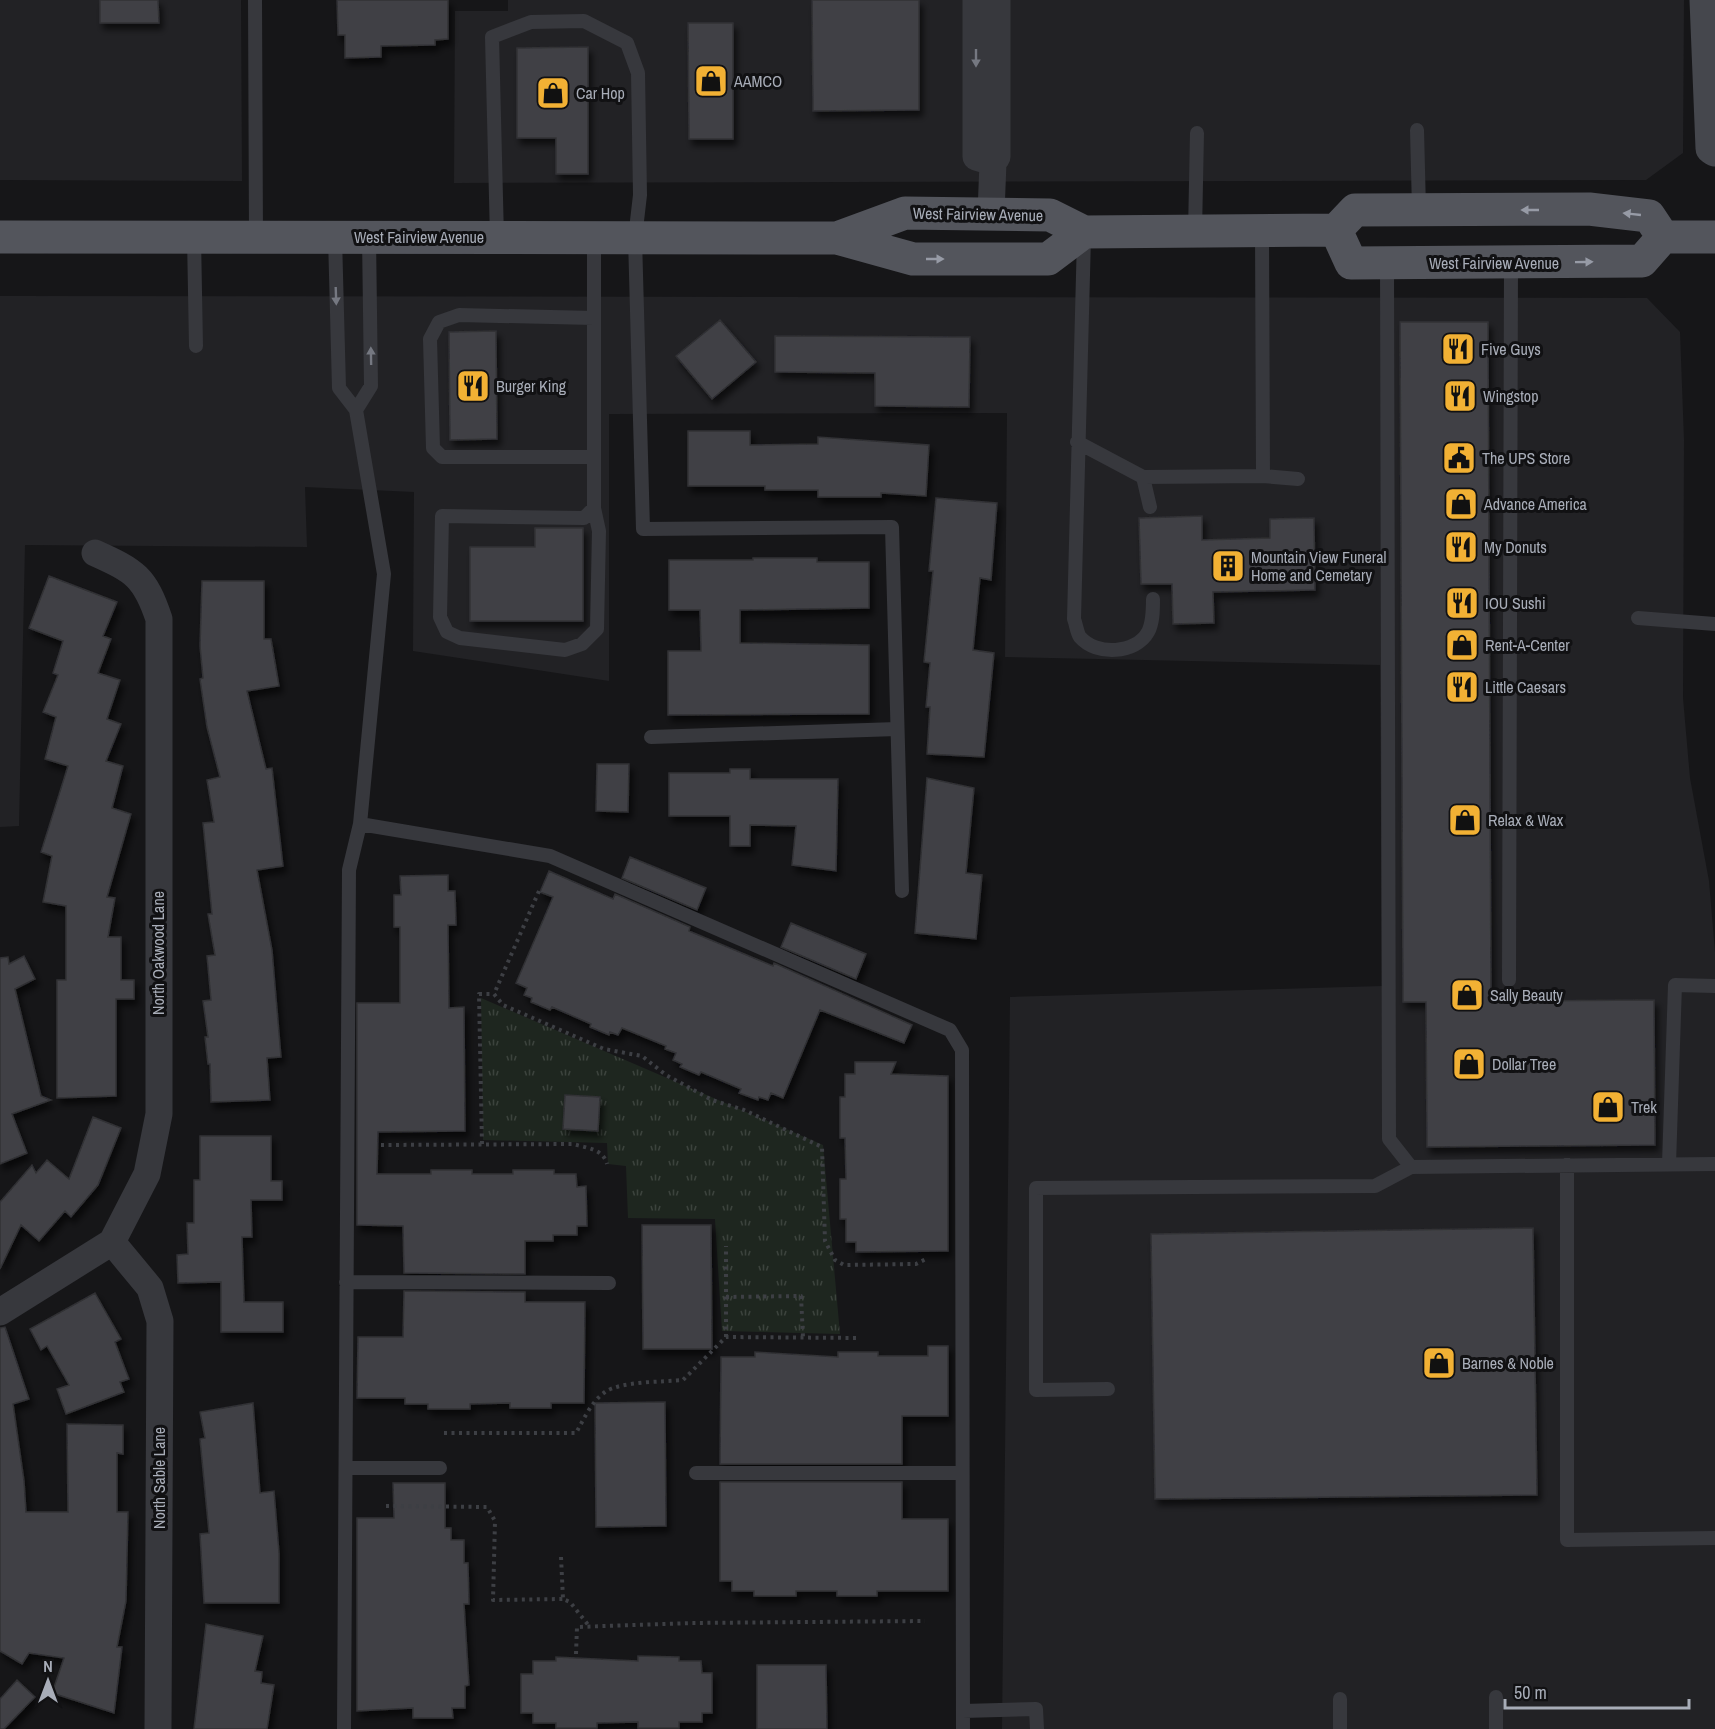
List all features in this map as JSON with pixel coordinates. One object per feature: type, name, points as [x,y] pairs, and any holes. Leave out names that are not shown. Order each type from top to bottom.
[{"type":"main road","points":[[1706,0],[1712,148],[1715,150]]},
{"type":"main road","points":[[1336,230],[1355,210],[1589,209],[1649,216],[1663,237],[1715,237]]},
{"type":"main road","name":"West Fairview Avenue","points":[[837,238],[905,213],[1050,215],[1084,232],[1336,230],[1351,263],[1511,263],[1642,261],[1663,237]]},
{"type":"main road","name":"West Fairview Avenue","points":[[0,237],[837,238],[913,259],[1048,259],[1084,232]]},
{"type":"street","points":[[976,0],[976,158],[993,162]]},
{"type":"street","points":[[991,213],[993,162],[997,158],[997,0]]},
{"type":"street","name":"North Oakwood Lane","points":[[95,553],[123,566],[149,589],[159,619],[159,1114],[147,1174],[112,1242]]},
{"type":"street","points":[[0,1312],[112,1242]]},
{"type":"street","name":"North Sable Lane","points":[[112,1242],[150,1288],[160,1320],[158,1729]]},
{"type":"lane","points":[[255,0],[256,237]]},
{"type":"lane","points":[[497,238],[492,37],[531,22],[584,21],[627,43],[638,73],[640,195],[635,238],[644,529],[892,527],[902,891]]},
{"type":"lane","points":[[1417,130],[1419,211]]},
{"type":"lane","points":[[1195,232],[1197,133]]},
{"type":"lane","points":[[1262,230],[1263,476]]},
{"type":"lane","points":[[1084,232],[1074,619],[1079,637],[1092,645],[1109,650],[1136,645],[1148,632],[1153,599]]},
{"type":"lane","points":[[194,237],[196,346]]},
{"type":"lane","points":[[335,237],[339,388],[356,410],[384,574],[360,824],[348,870],[344,1729]]},
{"type":"lane","points":[[356,410],[371,386],[369,237]]},
{"type":"lane","points":[[594,238],[594,508],[599,531],[597,628],[582,644],[565,650],[460,638],[447,632],[440,617],[442,516],[584,518],[594,508]]},
{"type":"lane","points":[[1387,263],[1389,1139],[1411,1167]]},
{"type":"lane","points":[[1509,980],[1511,263]]},
{"type":"lane","points":[[594,318],[459,315],[439,322],[430,339],[433,448],[442,458],[594,457]]},
{"type":"lane","points":[[1077,442],[1143,477],[1263,476],[1298,479]]},
{"type":"lane","points":[[1143,477],[1150,507]]},
{"type":"lane","points":[[1638,618],[1715,624]]},
{"type":"lane","points":[[651,737],[897,729]]},
{"type":"lane","points":[[360,824],[549,856],[950,1030],[962,1050],[963,1729]]},
{"type":"lane","points":[[1670,1164],[1675,985],[1715,986]]},
{"type":"lane","points":[[1108,1389],[1036,1390],[1036,1188],[1375,1186],[1411,1167],[1715,1164]]},
{"type":"lane","points":[[1567,1165],[1567,1540],[1715,1538]]},
{"type":"lane","points":[[346,1282],[609,1283]]},
{"type":"lane","points":[[346,1468],[440,1468]]},
{"type":"lane","points":[[696,1473],[962,1473]]},
{"type":"lane","points":[[1496,1697],[1496,1729]]},
{"type":"lane","points":[[1340,1699],[1340,1729]]},
{"type":"lane","points":[[963,1710],[1036,1709],[1037,1729]]},
{"type":"path","points":[[495,994],[539,891]]},
{"type":"path","points":[[482,1144],[479,994],[495,994]]},
{"type":"path","points":[[495,994],[503,1005],[604,1049],[642,1056],[666,1075],[712,1100],[744,1110],[822,1147],[825,1241],[835,1260],[844,1265],[916,1264],[927,1259]]},
{"type":"path","points":[[381,1145],[573,1144],[599,1152],[605,1156],[607,1164]]},
{"type":"path","points":[[444,1433],[576,1433],[593,1404],[607,1391],[626,1386],[683,1380],[726,1337],[726,1246]]},
{"type":"path","points":[[726,1297],[801,1296],[803,1337]]},
{"type":"path","points":[[726,1337],[858,1338]]},
{"type":"path","points":[[386,1506],[487,1507],[495,1521],[493,1600],[563,1599],[570,1602],[589,1626]]},
{"type":"path","points":[[561,1557],[563,1599]]},
{"type":"path","points":[[576,1654],[577,1627],[692,1623],[925,1621]]},
{"type":"shaded area","points":[[0,0],[241,0],[242,181],[0,180]]},
{"type":"shaded area","points":[[508,0],[1684,0],[1683,153],[1646,180],[454,183],[455,11],[508,11]]},
{"type":"shaded area","points":[[0,296],[1647,298],[1680,332],[1684,440],[1683,698],[1690,778],[1709,881],[1715,952],[1715,1729],[1002,1729],[1010,997],[1382,986],[1380,665],[1005,657],[1007,413],[609,414],[609,681],[413,651],[414,492],[305,487],[307,547],[25,545],[19,826],[0,827]]},
{"type":"green space","points":[[481,998],[823,1145],[840,1334],[722,1331],[715,1219],[628,1218],[626,1166],[608,1164],[607,1143],[483,1140]]},
{"type":"building","points":[[100,0],[158,0],[159,23],[100,23]]},
{"type":"building","points":[[337,0],[448,0],[448,39],[435,40],[435,45],[381,46],[381,57],[345,58],[345,35],[338,35]]},
{"type":"building","points":[[812,0],[919,0],[919,110],[813,111]]},
{"type":"building","name":"AAMCO","points":[[688,23],[733,23],[733,139],[689,139]]},
{"type":"building","name":"Car Hop","points":[[588,47],[588,174],[556,174],[556,138],[517,138],[517,48]]},
{"type":"building","points":[[720,320],[756,362],[712,399],[676,356]]},
{"type":"building","points":[[1400,322],[1488,322],[1491,1001],[1654,1000],[1655,1145],[1427,1147],[1426,1002],[1403,1002]]},
{"type":"building","name":"Burger King","points":[[496,331],[497,439],[450,440],[449,332]]},
{"type":"building","points":[[775,336],[970,337],[969,407],[875,406],[875,373],[775,372]]},
{"type":"building","points":[[688,431],[750,431],[750,445],[818,444],[818,437],[929,445],[926,496],[881,493],[881,497],[818,497],[818,490],[765,490],[765,486],[688,486]]},
{"type":"building","points":[[936,498],[997,503],[991,580],[980,578],[973,650],[994,653],[984,757],[927,754],[930,707],[926,707],[930,663],[924,662],[933,571],[929,571]]},
{"type":"building","name":"Mountain View Funeral Home and Cemetary","points":[[1202,516],[1202,540],[1270,538],[1270,519],[1314,518],[1315,590],[1213,592],[1214,623],[1173,624],[1172,584],[1141,584],[1139,518]]},
{"type":"building","points":[[535,528],[583,528],[583,621],[470,621],[470,547],[535,547]]},
{"type":"building","points":[[753,558],[817,558],[817,562],[869,562],[869,608],[740,610],[740,643],[869,645],[869,714],[668,715],[668,651],[701,651],[700,610],[669,610],[669,560],[753,560]]},
{"type":"building","points":[[49,576],[117,602],[103,636],[111,639],[98,673],[120,680],[107,719],[121,724],[106,761],[123,766],[112,808],[131,814],[107,897],[115,898],[108,937],[121,937],[121,980],[134,980],[134,999],[116,999],[116,1096],[57,1098],[57,980],[66,980],[66,906],[43,902],[52,856],[41,852],[68,766],[45,759],[56,717],[43,712],[58,675],[53,673],[63,641],[29,628]]},
{"type":"building","points":[[202,581],[264,581],[264,639],[271,639],[279,686],[247,691],[266,769],[272,768],[283,866],[257,870],[272,950],[281,1057],[267,1058],[270,1100],[211,1102],[210,1064],[208,1064],[205,1037],[208,1037],[203,1001],[211,1000],[207,956],[215,955],[208,914],[212,914],[203,823],[214,822],[207,780],[220,777],[207,727],[200,679],[203,678],[200,646]]},
{"type":"building","points":[[597,764],[629,764],[628,812],[596,811]]},
{"type":"building","points":[[730,769],[750,769],[750,779],[838,779],[836,871],[792,865],[796,826],[750,825],[750,846],[730,846],[730,816],[669,816],[669,773],[730,773]]},
{"type":"building","points":[[927,778],[974,788],[966,873],[982,875],[976,939],[915,933]]},
{"type":"building","points":[[630,857],[706,888],[697,910],[622,878]]},
{"type":"building","points":[[549,871],[613,899],[615,894],[690,927],[689,931],[773,966],[774,963],[912,1025],[904,1043],[820,1010],[783,1098],[771,1093],[768,1100],[759,1097],[758,1100],[739,1093],[741,1089],[701,1072],[699,1075],[680,1067],[682,1064],[673,1060],[676,1053],[665,1049],[666,1046],[622,1028],[618,1035],[610,1032],[609,1035],[590,1027],[591,1024],[552,1007],[550,1010],[531,1002],[532,998],[524,995],[527,988],[516,983],[553,897],[540,892]]},
{"type":"building","points":[[448,875],[448,891],[455,891],[456,925],[448,925],[449,1008],[464,1007],[465,1131],[378,1132],[377,1174],[431,1174],[431,1170],[472,1170],[472,1174],[513,1174],[513,1170],[554,1170],[554,1174],[576,1174],[577,1187],[586,1186],[587,1226],[577,1226],[577,1235],[553,1235],[553,1241],[525,1241],[525,1274],[404,1273],[403,1226],[357,1225],[357,1003],[400,1003],[400,927],[394,927],[394,895],[401,895],[400,876]]},
{"type":"building","points":[[791,923],[866,954],[856,979],[781,947]]},
{"type":"building","points":[[24,956],[35,979],[15,989],[41,1096],[51,1100],[12,1114],[27,1153],[0,1164],[0,958],[8,957],[9,964]]},
{"type":"building","points":[[855,1062],[896,1062],[891,1074],[948,1076],[948,1251],[856,1252],[856,1242],[846,1242],[846,1219],[840,1219],[840,1179],[846,1179],[845,1138],[840,1138],[840,1097],[845,1097],[845,1074],[855,1074]]},
{"type":"building","points":[[565,1095],[600,1097],[598,1131],[563,1129]]},
{"type":"building","points":[[93,1117],[121,1128],[98,1185],[71,1217],[65,1211],[39,1241],[21,1225],[0,1269],[0,1202],[32,1165],[36,1173],[47,1160],[69,1179]]},
{"type":"building","points":[[200,1136],[271,1136],[271,1181],[282,1181],[282,1200],[251,1200],[252,1237],[242,1237],[244,1302],[283,1302],[283,1332],[221,1332],[221,1282],[178,1283],[177,1255],[188,1254],[187,1223],[194,1223],[194,1180],[200,1180]]},
{"type":"building","points":[[642,1225],[711,1225],[712,1349],[643,1349]]},
{"type":"building","points":[[1533,1228],[1537,1495],[1155,1499],[1151,1234]]},
{"type":"building","points":[[404,1291],[525,1292],[525,1302],[585,1302],[584,1403],[551,1403],[551,1408],[510,1408],[510,1403],[470,1404],[470,1409],[428,1409],[428,1404],[405,1404],[405,1398],[357,1398],[358,1337],[403,1337]]},
{"type":"building","points":[[95,1293],[121,1339],[115,1342],[129,1379],[120,1382],[124,1392],[66,1414],[57,1389],[69,1385],[47,1346],[41,1350],[30,1329]]},
{"type":"building","points":[[5,1327],[29,1399],[13,1404],[26,1512],[68,1512],[67,1424],[123,1425],[123,1454],[117,1453],[117,1512],[128,1512],[126,1601],[117,1647],[122,1647],[114,1713],[52,1693],[64,1658],[29,1653],[22,1664],[0,1651],[0,1328]]},
{"type":"building","points":[[928,1346],[948,1346],[948,1416],[902,1416],[902,1464],[720,1464],[721,1357],[755,1357],[755,1352],[838,1357],[838,1352],[878,1352],[878,1356],[928,1356]]},
{"type":"building","points":[[665,1402],[666,1526],[596,1527],[595,1403]]},
{"type":"building","points":[[253,1403],[260,1493],[274,1491],[279,1553],[279,1603],[204,1603],[200,1534],[209,1533],[200,1439],[205,1438],[200,1412]]},
{"type":"building","points":[[720,1482],[902,1482],[902,1519],[948,1519],[948,1591],[877,1591],[877,1596],[837,1596],[837,1591],[796,1591],[796,1596],[754,1596],[754,1591],[732,1591],[732,1581],[720,1581]]},
{"type":"building","points":[[393,1483],[445,1483],[445,1528],[451,1528],[451,1540],[464,1540],[464,1563],[468,1563],[469,1604],[464,1604],[469,1685],[465,1686],[465,1708],[452,1708],[453,1718],[413,1718],[413,1708],[357,1711],[357,1518],[394,1518]]},
{"type":"building","points":[[206,1624],[263,1636],[255,1671],[262,1672],[261,1683],[274,1685],[267,1729],[194,1729]]},
{"type":"building","points":[[638,1656],[679,1657],[679,1661],[701,1661],[702,1673],[712,1673],[712,1713],[702,1713],[702,1722],[679,1722],[679,1728],[638,1728],[638,1722],[597,1723],[597,1728],[556,1728],[556,1723],[533,1723],[533,1713],[521,1713],[521,1674],[533,1674],[533,1661],[556,1661],[556,1657],[638,1661]]},
{"type":"building","points":[[757,1665],[826,1665],[827,1729],[757,1729]]},
{"type":"building","points":[[17,1680],[35,1697],[4,1729],[0,1729],[0,1699]]},
{"type":"place","name":"AAMCO","points":[[711,81]]},
{"type":"place","name":"Car Hop","points":[[553,93]]},
{"type":"place","name":"Five Guys","points":[[1458,349]]},
{"type":"place","name":"Burger King","points":[[473,386]]},
{"type":"place","name":"Wingstop","points":[[1460,396]]},
{"type":"place","name":"The UPS Store","points":[[1459,458]]},
{"type":"place","name":"Advance America","points":[[1461,504]]},
{"type":"place","name":"My Donuts","points":[[1461,547]]},
{"type":"place","name":"Mountain View Funeral Home and Cemetary","points":[[1228,566]]},
{"type":"place","name":"IOU Sushi","points":[[1462,603]]},
{"type":"place","name":"Rent-A-Center","points":[[1462,645]]},
{"type":"place","name":"Little Caesars","points":[[1462,687]]},
{"type":"place","name":"Relax & Wax","points":[[1465,820]]},
{"type":"place","name":"Sally Beauty","points":[[1467,995]]},
{"type":"place","name":"Dollar Tree","points":[[1469,1064]]},
{"type":"place","name":"Trek","points":[[1608,1107]]},
{"type":"place","name":"Barnes & Noble","points":[[1439,1363]]}]
